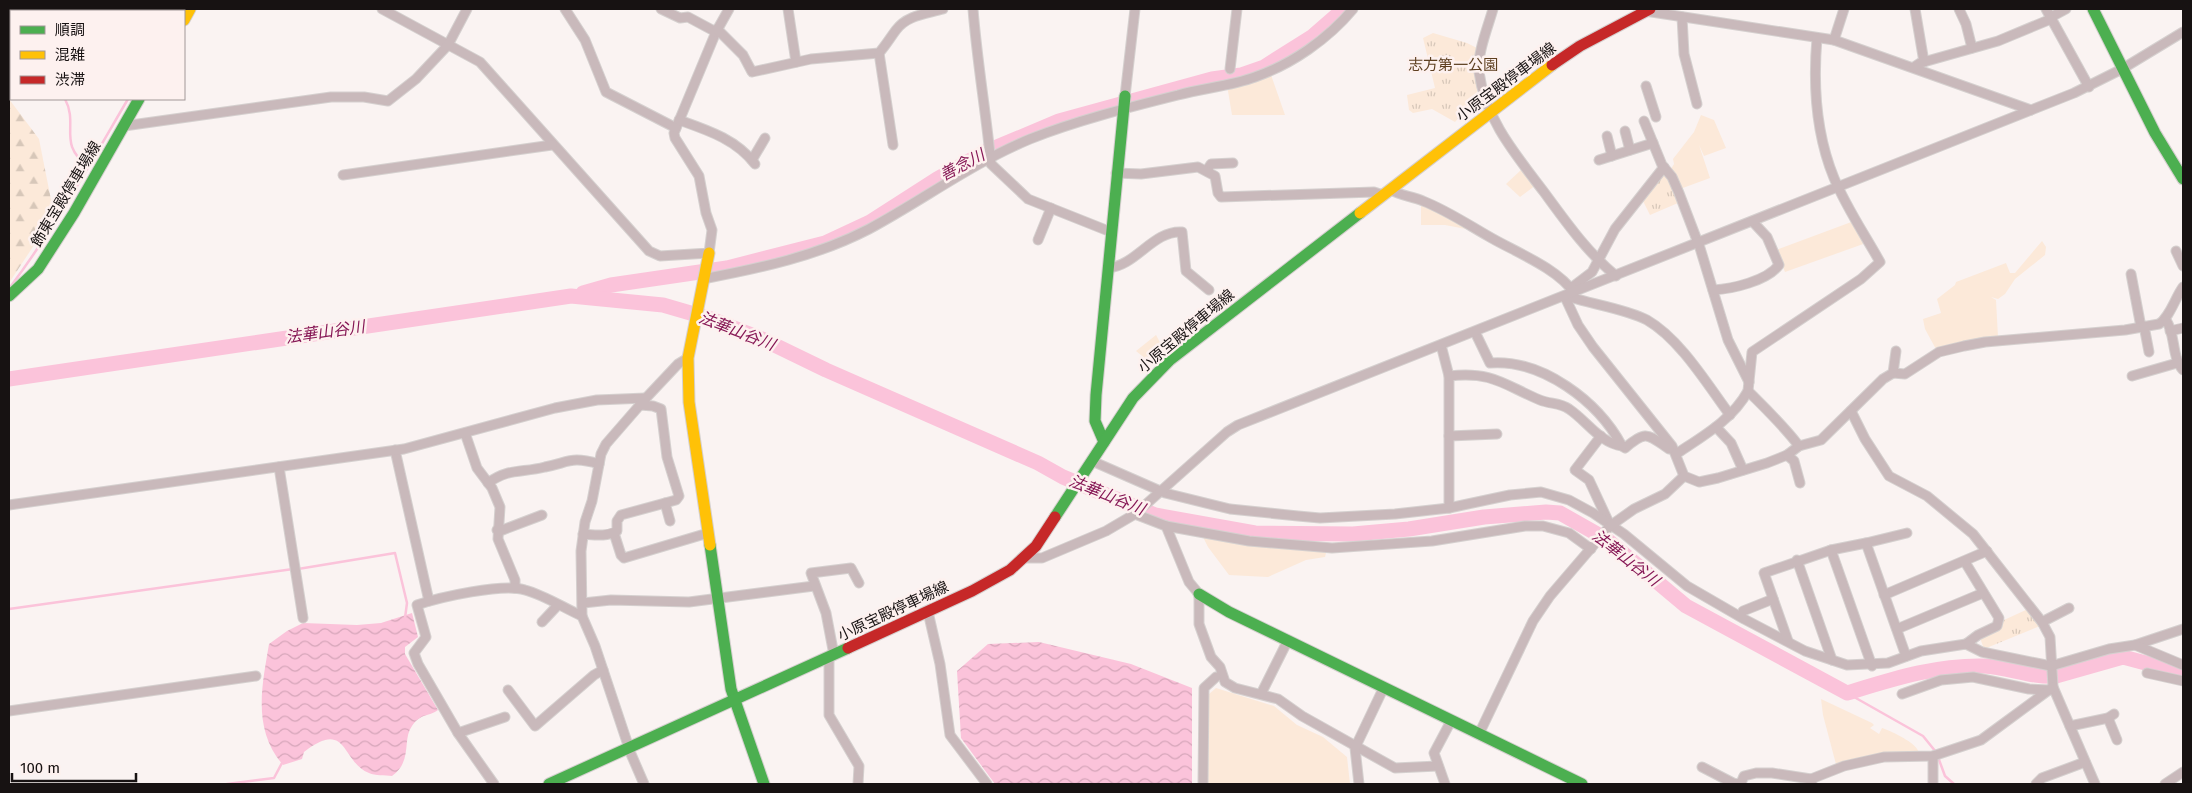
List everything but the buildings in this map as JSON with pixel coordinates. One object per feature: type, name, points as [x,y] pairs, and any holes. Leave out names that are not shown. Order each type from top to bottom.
[{"type":"main road","name":"小原宝殿停車場線","points":[[549,784],[928,612],[984,586],[1010,570],[1036,546],[1133,398],[1170,360],[1491,111],[1580,46],[1638,9]]},
{"type":"main road","points":[[2093,9],[2155,133],[2183,179]]},
{"type":"main road","points":[[1104,442],[1095,422],[1116,173],[1125,96]]},
{"type":"main road","name":"飾東宝殿停車場線","points":[[9,296],[38,269],[78,206],[138,100]]},
{"type":"main road","points":[[708,257],[688,358],[689,402],[731,689],[764,784]]},
{"type":"main road","points":[[1199,594],[1213,604],[1579,784]]},
{"type":"street","points":[[382,9],[480,62],[552,145],[654,255],[708,257],[712,230],[706,213],[703,188],[695,167],[675,138],[678,124],[716,30],[730,9]]},
{"type":"street","points":[[124,126],[331,97],[364,97],[388,101],[416,79],[448,45],[467,9]]},
{"type":"street","points":[[565,9],[585,40],[606,92],[678,124],[722,136],[754,162],[765,138]]},
{"type":"street","points":[[661,9],[680,18],[688,18],[716,30],[743,55],[752,72],[796,62],[879,53],[890,41],[896,30],[907,20],[943,9]]},
{"type":"street","points":[[788,9],[796,62]]},
{"type":"street","points":[[973,9],[976,48],[991,164],[1028,198],[1111,232]]},
{"type":"street","points":[[1125,96],[1135,9]]},
{"type":"street","points":[[1230,69],[1237,9]]},
{"type":"street","points":[[704,278],[737,273],[822,250],[887,219],[954,177],[990,158],[1054,130],[1264,73],[1295,57],[1324,37],[1353,9]]},
{"type":"street","points":[[1493,9],[1479,70],[1498,128],[1517,159],[1566,225],[1616,276]]},
{"type":"street","points":[[1638,9],[1834,40],[2031,110]]},
{"type":"street","points":[[1834,40],[1844,9]]},
{"type":"street","points":[[1915,9],[1924,62]]},
{"type":"street","points":[[1959,9],[1966,24],[1972,48]]},
{"type":"street","points":[[2046,9],[2072,53],[2089,87]]},
{"type":"street","points":[[1914,67],[1924,62],[2022,32],[2051,19],[2066,9]]},
{"type":"street","points":[[1682,17],[1684,54],[1697,104]]},
{"type":"street","points":[[1908,27],[1918,26]]},
{"type":"street","points":[[1025,558],[1042,558],[1106,531],[1135,514],[1159,490],[1227,432],[1238,426],[1340,383],[1441,346],[2089,87],[2183,33]]},
{"type":"street","points":[[1675,452],[1716,427],[1730,415],[1748,387],[1752,352],[1861,278],[1880,262],[1838,188],[1823,148],[1818,118],[1815,58],[1817,38]]},
{"type":"street","points":[[879,53],[893,145]]},
{"type":"street","points":[[1646,86],[1656,117]]},
{"type":"street","points":[[1644,121],[1664,167],[1676,184],[1698,244],[1728,340],[1748,387],[1774,418],[1783,424],[1800,446]]},
{"type":"street","points":[[1625,131],[1630,150]]},
{"type":"street","points":[[1607,136],[1612,156]]},
{"type":"street","points":[[1599,160],[1654,142]]},
{"type":"street","points":[[342,175],[552,145]]},
{"type":"street","points":[[1207,170],[1212,164],[1233,163]]},
{"type":"street","points":[[1570,293],[1592,272],[1615,229],[1664,167]]},
{"type":"street","points":[[1116,173],[1141,174],[1193,168],[1207,170],[1215,176],[1218,193],[1221,197],[1374,192],[1400,195],[1424,201],[1532,260],[1558,277],[1573,298],[1638,316],[1651,323],[1667,336],[1698,371],[1730,415]]},
{"type":"street","points":[[1038,240],[1051,208]]},
{"type":"street","points":[[1713,290],[1739,288],[1778,268],[1776,254],[1767,237],[1753,222]]},
{"type":"street","points":[[1108,268],[1118,267],[1167,233],[1182,232],[1186,271],[1209,290]]},
{"type":"street","points":[[2176,251],[2183,266]]},
{"type":"street","points":[[2131,274],[2149,352]]},
{"type":"street","points":[[1570,293],[1578,325],[1593,348],[1675,452],[1684,476],[1699,482],[1743,470],[1787,454],[1800,446],[1821,440],[1883,379],[1893,373],[1905,374],[1939,352],[1985,342],[2159,324],[2166,320],[2177,295],[2183,287]]},
{"type":"street","points":[[2166,320],[2178,348],[2176,363]]},
{"type":"street","points":[[2170,331],[2183,328]]},
{"type":"street","points":[[1475,332],[1490,362],[1520,363],[1543,373],[1568,388],[1602,418],[1622,446]]},
{"type":"street","points":[[1441,346],[1449,376],[1449,508]]},
{"type":"street","points":[[1893,373],[1896,351]]},
{"type":"street","points":[[644,784],[629,748],[603,670],[582,616],[584,603],[581,551],[599,464],[606,444],[678,364],[688,358]]},
{"type":"street","points":[[2176,363],[2183,370]]},
{"type":"street","points":[[2132,376],[2176,363]]},
{"type":"street","points":[[1449,376],[1484,375],[1510,384],[1541,400],[1564,406],[1601,436],[1616,445],[1625,448],[1641,436],[1651,435],[1675,452]]},
{"type":"street","points":[[9,505],[395,450],[555,408],[597,400],[643,402],[662,410],[667,457],[679,496],[676,500],[621,515],[617,521],[617,531],[604,536],[583,534]]},
{"type":"street","points":[[1851,411],[1865,440],[1889,476],[1936,502],[1973,534],[2042,622],[2050,637],[2052,688],[2095,784]]},
{"type":"street","points":[[1716,427],[1731,443],[1743,470]]},
{"type":"street","points":[[464,433],[477,468],[488,483],[500,507],[497,530],[498,539],[515,580],[515,588]]},
{"type":"street","points":[[1449,436],[1497,434]]},
{"type":"street","points":[[1601,436],[1575,470],[1589,480],[1610,526]]},
{"type":"street","points":[[395,450],[429,601]]},
{"type":"street","points":[[1787,454],[1794,461],[1800,483]]},
{"type":"street","points":[[488,483],[502,474],[545,467],[569,459],[599,464]]},
{"type":"street","points":[[1090,463],[1159,490],[1230,509],[1320,518],[1395,514],[1449,508],[1510,495],[1542,492],[1569,500],[1593,512],[1687,586],[1805,651],[1847,666],[1872,666],[1888,663],[1906,656],[1966,644],[1978,635],[1997,626],[1998,618],[1965,562]]},
{"type":"street","points":[[280,467],[303,618]]},
{"type":"street","points":[[1479,734],[1534,621],[1550,596],[1591,549],[1603,532],[1634,509],[1666,494],[1684,476]]},
{"type":"street","points":[[665,503],[670,521]]},
{"type":"street","points":[[1135,514],[1166,526],[1249,542],[1332,548],[1432,541],[1525,526],[1543,526],[1569,534],[1591,549]]},
{"type":"street","points":[[497,530],[500,531],[542,515]]},
{"type":"street","points":[[1166,526],[1189,582],[1199,594],[1199,624],[1212,657],[1220,667],[1225,682],[1235,688],[1278,699],[1355,748],[1395,768],[1438,766]]},
{"type":"street","points":[[614,532],[621,555],[624,558],[708,533]]},
{"type":"street","points":[[1788,641],[1764,573],[1797,560],[1831,550],[1907,533]]},
{"type":"street","points":[[1866,543],[1906,656]]},
{"type":"street","points":[[1831,550],[1872,666]]},
{"type":"street","points":[[1884,595],[1965,562],[1987,550]]},
{"type":"street","points":[[1797,560],[1832,660]]},
{"type":"street","points":[[858,784],[859,766],[829,715],[832,656],[826,613],[814,586],[811,573],[851,568],[859,583]]},
{"type":"street","points":[[584,603],[611,600],[689,602],[814,586]]},
{"type":"street","points":[[494,784],[458,733],[414,653],[426,637],[417,604],[495,589],[515,588],[526,590],[582,616]]},
{"type":"street","points":[[1897,629],[1983,593]]},
{"type":"street","points":[[1743,611],[1773,599]]},
{"type":"street","points":[[542,622],[558,605]]},
{"type":"street","points":[[2042,622],[2069,608]]},
{"type":"street","points":[[928,612],[940,664],[950,735],[954,743],[987,784]]},
{"type":"street","points":[[1966,644],[1982,652],[2051,666],[2109,649],[2135,645],[2183,630]]},
{"type":"street","points":[[1261,694],[1288,640]]},
{"type":"street","points":[[2135,645],[2183,664]]},
{"type":"street","points":[[508,690],[536,726],[594,675],[603,670]]},
{"type":"street","points":[[2147,673],[2183,681]]},
{"type":"street","points":[[9,711],[256,676]]},
{"type":"street","points":[[1203,784],[1204,688],[1216,677]]},
{"type":"street","points":[[1902,694],[1941,680],[1973,677],[2029,689],[2052,688]]},
{"type":"street","points":[[1358,784],[1355,748],[1384,687]]},
{"type":"street","points":[[1702,767],[1735,784],[1741,783],[1744,776],[1756,773],[1811,782],[1844,766],[1884,757],[1933,756],[1981,740],[2052,688]]},
{"type":"street","points":[[2070,726],[2111,716],[2117,740]]},
{"type":"street","points":[[458,733],[505,717]]},
{"type":"street","points":[[1445,784],[1434,753],[1451,720]]},
{"type":"street","points":[[1932,784],[1933,756]]},
{"type":"street","points":[[2036,784],[2042,778],[2085,762]]},
{"type":"street","points":[[2165,784],[2183,772]]},
{"type":"green space","name":"志方第一公園","points":[[1433,33],[1467,43],[1479,49],[1479,88],[1470,105],[1455,122],[1432,109],[1413,113],[1409,110],[1407,95],[1435,88],[1423,38]]},
{"type":"green space","points":[[1270,72],[1285,115],[1232,115],[1227,85]]},
{"type":"green space","points":[[9,99],[39,139],[54,215],[9,283]]},
{"type":"green space","points":[[1701,115],[1714,120],[1726,148],[1704,156],[1699,145],[1710,178],[1680,189],[1671,169],[1674,164],[1673,159],[1694,132]]},
{"type":"green space","points":[[1522,169],[1536,185],[1520,197],[1506,184]]},
{"type":"green space","points":[[1664,170],[1667,171],[1678,203],[1650,215],[1641,197]]},
{"type":"green space","points":[[1421,203],[1466,226],[1466,229],[1445,225],[1421,225]]},
{"type":"green space","points":[[1854,221],[1866,243],[1785,272],[1776,250]]},
{"type":"green space","points":[[2042,241],[2046,247],[2045,255],[2015,279],[2005,294],[1998,299],[1991,297],[1996,300],[1998,337],[1937,351],[1925,329],[1923,319],[1941,313],[1937,299],[1955,285],[1956,282],[2006,263],[2010,273],[2015,273]]},
{"type":"green space","points":[[1156,335],[1167,355],[1160,362],[1152,364],[1136,351]]},
{"type":"green space","points":[[1202,535],[1324,549],[1326,553],[1325,557],[1306,560],[1268,577],[1229,575],[1208,547]]},
{"type":"green space","points":[[2028,609],[2040,626],[1984,649],[1980,638],[2000,629],[2004,620]]},
{"type":"green space","points":[[1216,688],[1274,706],[1297,725],[1323,737],[1347,757],[1350,784],[1208,784],[1209,694]]},
{"type":"green space","points":[[1821,699],[1872,723],[1874,725],[1870,728],[1879,734],[1882,728],[1892,732],[1913,745],[1919,752],[1837,768],[1823,715]]},
{"type":"water","points":[[412,613],[418,637],[405,647],[405,654],[438,710],[422,717],[412,726],[409,731],[403,764],[398,770],[392,776],[369,773],[360,768],[337,741],[329,739],[318,743],[304,752],[302,759],[283,765],[273,751],[263,722],[262,691],[269,644],[287,631],[303,623],[357,625],[381,623]]},
{"type":"water","points":[[1039,642],[1131,664],[1192,688],[1192,784],[995,784],[961,738],[957,671],[988,644]]},
{"type":"waterway","name":"善念川","points":[[583,293],[611,285],[727,268],[825,243],[870,222],[937,179],[985,152],[1059,121],[1212,79],[1241,75],[1264,67],[1313,36],[1344,9]]},
{"type":"waterway","points":[[65,100],[69,108],[73,150],[88,166]]},
{"type":"waterway","points":[[11,286],[58,218],[127,100]]},
{"type":"waterway","name":"法華山谷川","points":[[9,379],[571,296],[663,305],[711,319],[762,339],[826,370],[1038,463],[1063,477],[1155,515],[1255,533],[1353,534],[1409,529],[1484,517],[1546,512],[1560,513],[1606,539],[1686,606],[1847,693],[1931,670],[1966,666],[1984,666],[2056,676],[2123,657],[2183,673]]},
{"type":"waterway","points":[[298,569],[395,553],[407,603],[405,618]]},
{"type":"waterway","points":[[9,609],[293,569]]},
{"type":"waterway","points":[[1847,693],[1923,736],[1936,752]]},
{"type":"waterway","points":[[1938,757],[1945,776],[1954,784]]},
{"type":"waterway","points":[[227,784],[274,778],[283,761]]},
{"type":"traffic: fast","points":[[167,10],[172,9]]},
{"type":"traffic: fast","points":[[2093,9],[2155,133],[2183,179]]},
{"type":"traffic: fast","points":[[1104,442],[1095,421],[1096,395],[1125,96]]},
{"type":"traffic: fast","points":[[9,296],[38,269],[74,213],[138,100]]},
{"type":"traffic: fast","points":[[1055,517],[1133,398],[1170,360],[1360,213]]},
{"type":"traffic: fast","points":[[710,545],[731,689],[764,784]]},
{"type":"traffic: fast","points":[[1199,594],[1229,612],[1582,784]]},
{"type":"traffic: fast","points":[[549,784],[848,648]]},
{"type":"traffic: slow","points":[[185,18],[190,9]]},
{"type":"traffic: slow","points":[[1360,213],[1552,65]]},
{"type":"traffic: slow","points":[[709,253],[688,358],[689,402],[710,545]]},
{"type":"traffic: jam","points":[[1552,65],[1580,46],[1650,9]]},
{"type":"traffic: jam","points":[[848,648],[972,591],[1010,570],[1036,546],[1055,517]]}]
